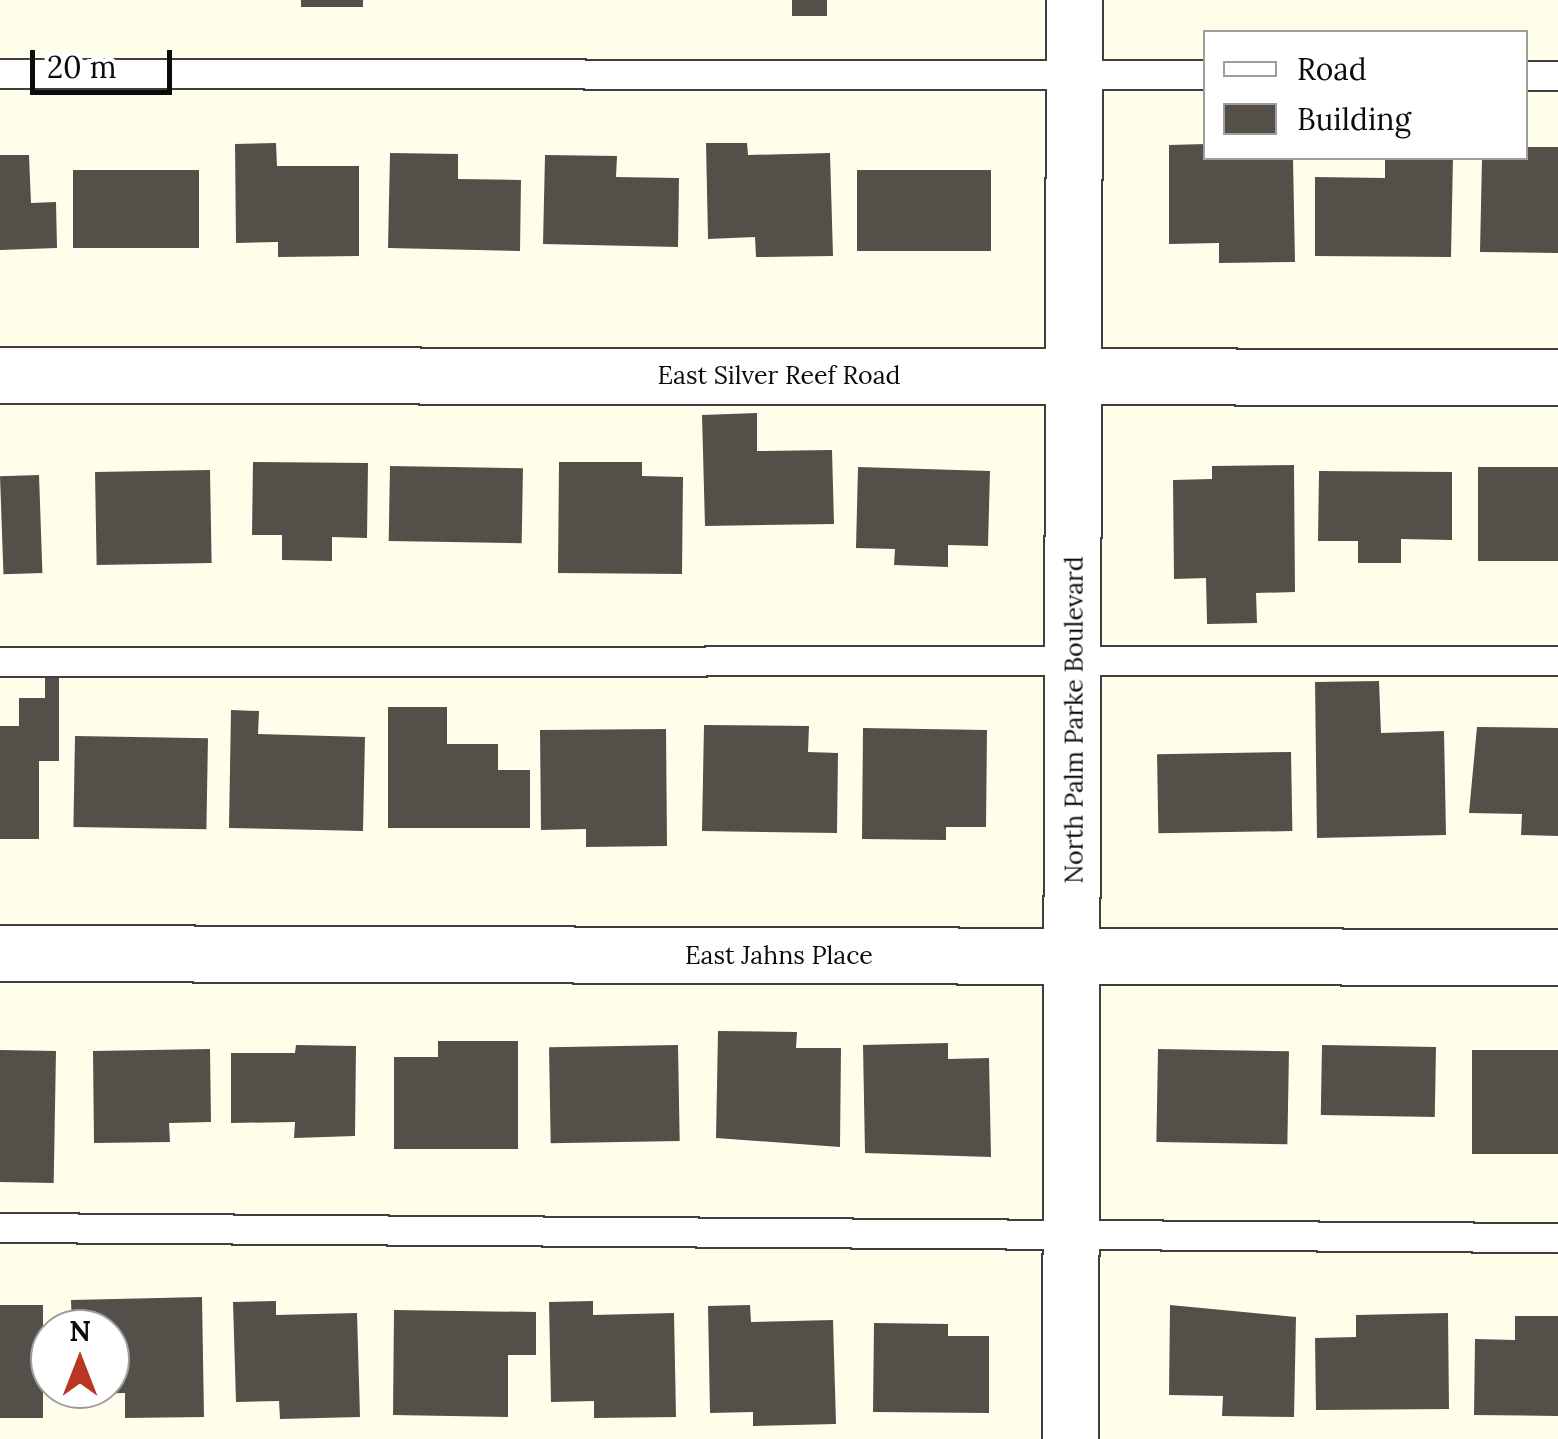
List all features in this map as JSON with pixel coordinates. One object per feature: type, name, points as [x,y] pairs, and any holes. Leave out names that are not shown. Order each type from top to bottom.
[{"type":"street","name":"North Palm Parke Boulevard","points":[[1070,1439],[1074,0]]},
{"type":"street","name":"East Silver Reef Road","points":[[0,375],[1558,376]]},
{"type":"street","name":"East Jahns Place","points":[[0,953],[1558,957]]},
{"type":"lane","points":[[0,74],[1203,75]]},
{"type":"lane","points":[[1528,76],[1558,76]]},
{"type":"lane","points":[[0,662],[1074,656],[1558,660]]},
{"type":"lane","points":[[0,1228],[1072,1230],[1558,1238]]},
{"type":"building","points":[[301,0],[363,0],[363,7],[301,7]]},
{"type":"building","points":[[792,0],[827,0],[827,16],[792,16]]},
{"type":"building","points":[[276,143],[277,166],[359,166],[359,256],[278,257],[278,242],[236,243],[235,144]]},
{"type":"building","points":[[706,143],[747,143],[748,155],[830,153],[833,256],[756,257],[755,237],[708,239]]},
{"type":"building","points":[[1203,144],[1203,160],[1293,160],[1295,262],[1219,263],[1219,243],[1169,244],[1169,145]]},
{"type":"building","points":[[1528,147],[1558,147],[1558,253],[1480,252],[1482,160],[1528,160]]},
{"type":"building","points":[[390,153],[458,154],[458,179],[521,180],[520,251],[388,248]]},
{"type":"building","points":[[0,155],[29,155],[31,203],[56,202],[57,248],[0,250]]},
{"type":"building","points":[[545,155],[617,156],[616,177],[679,178],[678,247],[543,244]]},
{"type":"building","points":[[1385,160],[1453,160],[1451,257],[1315,256],[1315,177],[1385,178]]},
{"type":"building","points":[[73,170],[199,170],[199,248],[73,248]]},
{"type":"building","points":[[857,170],[991,170],[991,251],[857,251]]},
{"type":"building","points":[[757,413],[757,451],[832,450],[834,524],[705,526],[702,415]]},
{"type":"building","points":[[253,462],[368,463],[367,538],[332,537],[332,561],[282,560],[282,535],[252,535]]},
{"type":"building","points":[[559,462],[642,462],[642,476],[683,477],[682,574],[558,573]]},
{"type":"building","points":[[1294,465],[1295,592],[1256,593],[1257,623],[1207,624],[1206,578],[1174,579],[1173,480],[1212,479],[1212,466]]},
{"type":"building","points":[[390,466],[523,468],[522,543],[389,541]]},
{"type":"building","points":[[858,467],[990,471],[988,546],[948,545],[948,567],[894,565],[895,549],[856,548]]},
{"type":"building","points":[[1478,467],[1558,467],[1558,561],[1478,561]]},
{"type":"building","points":[[210,470],[212,563],[97,565],[95,472]]},
{"type":"building","points":[[1319,471],[1452,472],[1452,540],[1401,539],[1401,563],[1358,563],[1358,541],[1318,541]]},
{"type":"building","points":[[39,475],[42,573],[3,574],[0,476]]},
{"type":"building","points":[[45,674],[59,674],[59,761],[39,761],[39,839],[0,839],[0,726],[19,726],[19,698],[45,698]]},
{"type":"building","points":[[1379,681],[1381,733],[1444,731],[1446,835],[1317,838],[1315,682]]},
{"type":"building","points":[[388,707],[447,707],[447,744],[498,744],[498,770],[530,770],[530,828],[388,828]]},
{"type":"building","points":[[231,710],[259,711],[258,734],[365,737],[363,831],[229,828]]},
{"type":"building","points":[[704,725],[809,726],[808,752],[838,753],[837,833],[702,831]]},
{"type":"building","points":[[1477,727],[1558,728],[1558,836],[1521,835],[1522,814],[1469,813]]},
{"type":"building","points":[[863,728],[987,730],[986,827],[946,827],[946,840],[862,839]]},
{"type":"building","points":[[666,729],[667,846],[586,847],[586,829],[541,830],[540,730]]},
{"type":"building","points":[[75,736],[208,738],[206,829],[73,827]]},
{"type":"building","points":[[1291,752],[1292,831],[1158,833],[1157,754]]},
{"type":"building","points":[[718,1031],[797,1032],[796,1048],[841,1048],[840,1147],[716,1138]]},
{"type":"building","points":[[438,1041],[518,1041],[518,1149],[394,1149],[394,1057],[438,1057]]},
{"type":"building","points":[[948,1043],[948,1059],[989,1058],[991,1157],[865,1153],[863,1045]]},
{"type":"building","points":[[296,1045],[356,1046],[355,1136],[294,1138],[295,1122],[231,1123],[231,1053],[295,1053]]},
{"type":"building","points":[[678,1045],[680,1141],[551,1143],[549,1047]]},
{"type":"building","points":[[1322,1045],[1436,1047],[1435,1117],[1321,1115]]},
{"type":"building","points":[[210,1049],[211,1122],[169,1123],[170,1142],[94,1143],[93,1051]]},
{"type":"building","points":[[1158,1049],[1289,1051],[1287,1144],[1156,1142]]},
{"type":"building","points":[[0,1050],[56,1051],[54,1183],[0,1182]]},
{"type":"building","points":[[1472,1050],[1558,1050],[1558,1154],[1472,1154]]},
{"type":"building","points":[[202,1297],[204,1417],[125,1418],[125,1409],[130,1409],[130,1309],[71,1309],[71,1300]]},
{"type":"building","points":[[276,1301],[276,1315],[357,1313],[360,1417],[280,1419],[279,1401],[236,1402],[233,1302]]},
{"type":"building","points":[[593,1301],[593,1315],[674,1313],[676,1417],[594,1418],[594,1401],[551,1402],[549,1302]]},
{"type":"building","points":[[0,1305],[43,1305],[43,1309],[30,1309],[30,1409],[43,1409],[43,1418],[0,1418]]},
{"type":"building","points":[[750,1305],[751,1322],[833,1320],[836,1424],[753,1426],[753,1412],[710,1413],[708,1306]]},
{"type":"building","points":[[1170,1305],[1296,1317],[1294,1417],[1222,1416],[1223,1396],[1169,1395]]},
{"type":"building","points":[[394,1310],[536,1312],[536,1355],[508,1355],[508,1417],[393,1415]]},
{"type":"building","points":[[1448,1313],[1449,1409],[1316,1410],[1315,1338],[1356,1337],[1356,1315]]},
{"type":"building","points":[[1515,1316],[1558,1316],[1558,1416],[1474,1415],[1475,1339],[1515,1340]]},
{"type":"building","points":[[874,1323],[948,1324],[948,1336],[989,1336],[989,1413],[873,1412]]}]
